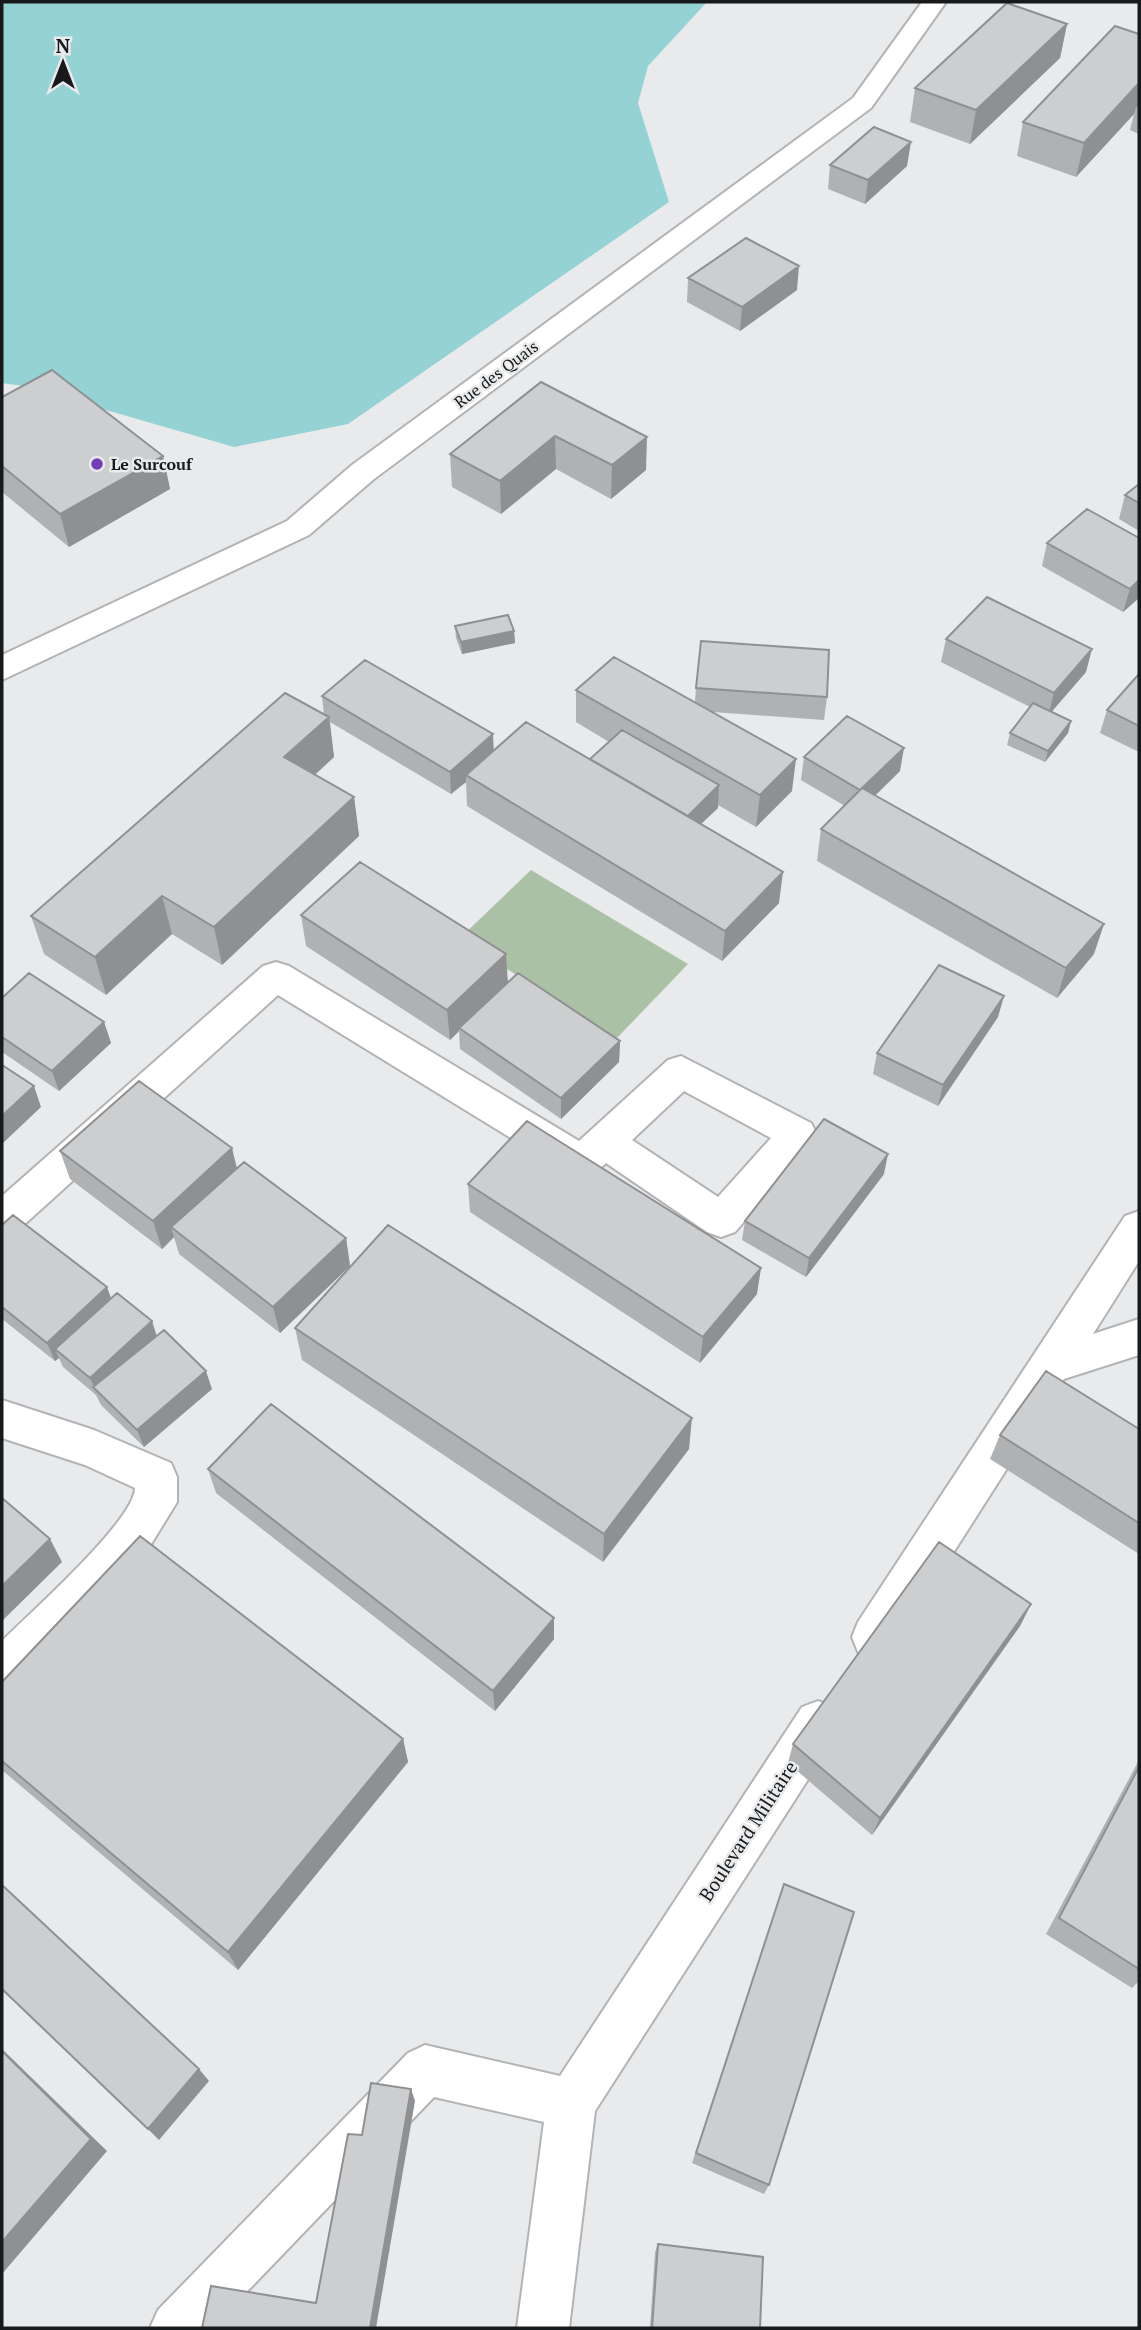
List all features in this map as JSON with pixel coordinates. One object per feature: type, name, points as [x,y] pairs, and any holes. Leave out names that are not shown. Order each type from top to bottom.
[{"type":"street","name":"Rue des Quais","points":[[2,668],[298,528],[363,472],[862,103],[934,2]]},
{"type":"street","points":[[2,1220],[276,976],[582,1162],[681,1070],[798,1134],[721,1220],[605,1142]]},
{"type":"street","name":"Boulevard Militaire","points":[[543,2328],[571,2103],[1139,1228]]},
{"type":"street","points":[[1049,1366],[1139,1337]]},
{"type":"street","points":[[2,1419],[94,1449],[156,1477],[156,1502],[127,1545],[2,1672]]},
{"type":"street","points":[[176,2328],[425,2070],[571,2103]]},
{"type":"green space","points":[[531,870],[688,964],[617,1038],[459,939]]},
{"type":"water","points":[[2,2],[707,2],[648,66],[638,103],[669,202],[348,424],[234,447],[23,386],[2,383]]},
{"type":"building","points":[[1007,3],[1067,24],[976,110],[915,88]]},
{"type":"building","points":[[1115,26],[1139,34],[1139,83],[1084,143],[1023,122]]},
{"type":"building","points":[[874,127],[911,142],[868,180],[830,165]]},
{"type":"building","points":[[746,238],[799,266],[742,307],[688,278]]},
{"type":"building","points":[[52,370],[163,456],[60,514],[2,466],[2,397]]},
{"type":"building","points":[[541,382],[647,437],[612,465],[555,436],[500,481],[450,454]]},
{"type":"building","points":[[1139,484],[1139,503],[1125,495]]},
{"type":"building","points":[[1087,509],[1139,538],[1139,580],[1130,589],[1047,543]]},
{"type":"building","points":[[987,597],[1092,649],[1054,693],[946,639]]},
{"type":"building","points":[[508,615],[514,631],[461,642],[455,626]]},
{"type":"building","points":[[701,641],[829,650],[827,697],[696,688]]},
{"type":"building","points":[[614,657],[796,759],[760,795],[576,690]]},
{"type":"building","points":[[365,660],[493,734],[450,772],[322,696]]},
{"type":"building","points":[[1139,674],[1139,726],[1107,710]]},
{"type":"building","points":[[285,693],[329,717],[284,757],[354,797],[214,927],[162,896],[95,957],[31,916]]},
{"type":"building","points":[[1033,703],[1071,721],[1048,751],[1010,733]]},
{"type":"building","points":[[847,716],[904,748],[860,790],[804,757]]},
{"type":"building","points":[[526,722],[783,872],[725,931],[466,775]]},
{"type":"building","points":[[622,730],[719,785],[688,816],[590,759]]},
{"type":"building","points":[[862,788],[1104,924],[1066,968],[821,829]]},
{"type":"building","points":[[360,862],[506,954],[447,1010],[301,915]]},
{"type":"building","points":[[939,965],[1004,996],[943,1085],[877,1053]]},
{"type":"building","points":[[29,973],[104,1022],[52,1071],[2,1037],[2,998]]},
{"type":"building","points":[[518,973],[620,1041],[561,1098],[459,1028]]},
{"type":"building","points":[[2,1065],[34,1086],[2,1116]]},
{"type":"building","points":[[139,1081],[232,1148],[153,1221],[60,1151]]},
{"type":"building","points":[[824,1119],[888,1154],[809,1258],[745,1221]]},
{"type":"building","points":[[527,1121],[761,1268],[703,1337],[468,1184]]},
{"type":"building","points":[[244,1162],[346,1238],[273,1307],[171,1227]]},
{"type":"building","points":[[13,1215],[107,1287],[47,1343],[2,1307],[2,1225]]},
{"type":"building","points":[[388,1225],[692,1418],[604,1534],[295,1328]]},
{"type":"building","points":[[117,1293],[152,1321],[90,1378],[55,1349]]},
{"type":"building","points":[[164,1330],[206,1371],[137,1430],[93,1387]]},
{"type":"building","points":[[1046,1371],[1139,1429],[1139,1523],[1000,1435]]},
{"type":"building","points":[[271,1404],[554,1618],[493,1691],[208,1469]]},
{"type":"building","points":[[2,1498],[50,1539],[2,1586]]},
{"type":"building","points":[[140,1536],[403,1739],[228,1952],[2,1761],[2,1682]]},
{"type":"building","points":[[939,1542],[1031,1604],[880,1818],[793,1744]]},
{"type":"building","points":[[1139,1767],[1139,1969],[1059,1918]]},
{"type":"building","points":[[784,1884],[854,1912],[769,2185],[696,2153]]},
{"type":"building","points":[[2,1885],[199,2069],[148,2129],[2,1989]]},
{"type":"building","points":[[2,2051],[91,2139],[2,2242]]},
{"type":"building","points":[[371,2083],[411,2089],[370,2328],[202,2328],[211,2286],[316,2303],[348,2134],[362,2135]]},
{"type":"building","points":[[658,2244],[763,2257],[760,2328],[652,2328]]},
{"type":"place","name":"Le Surcouf","points":[[97,464]]}]
